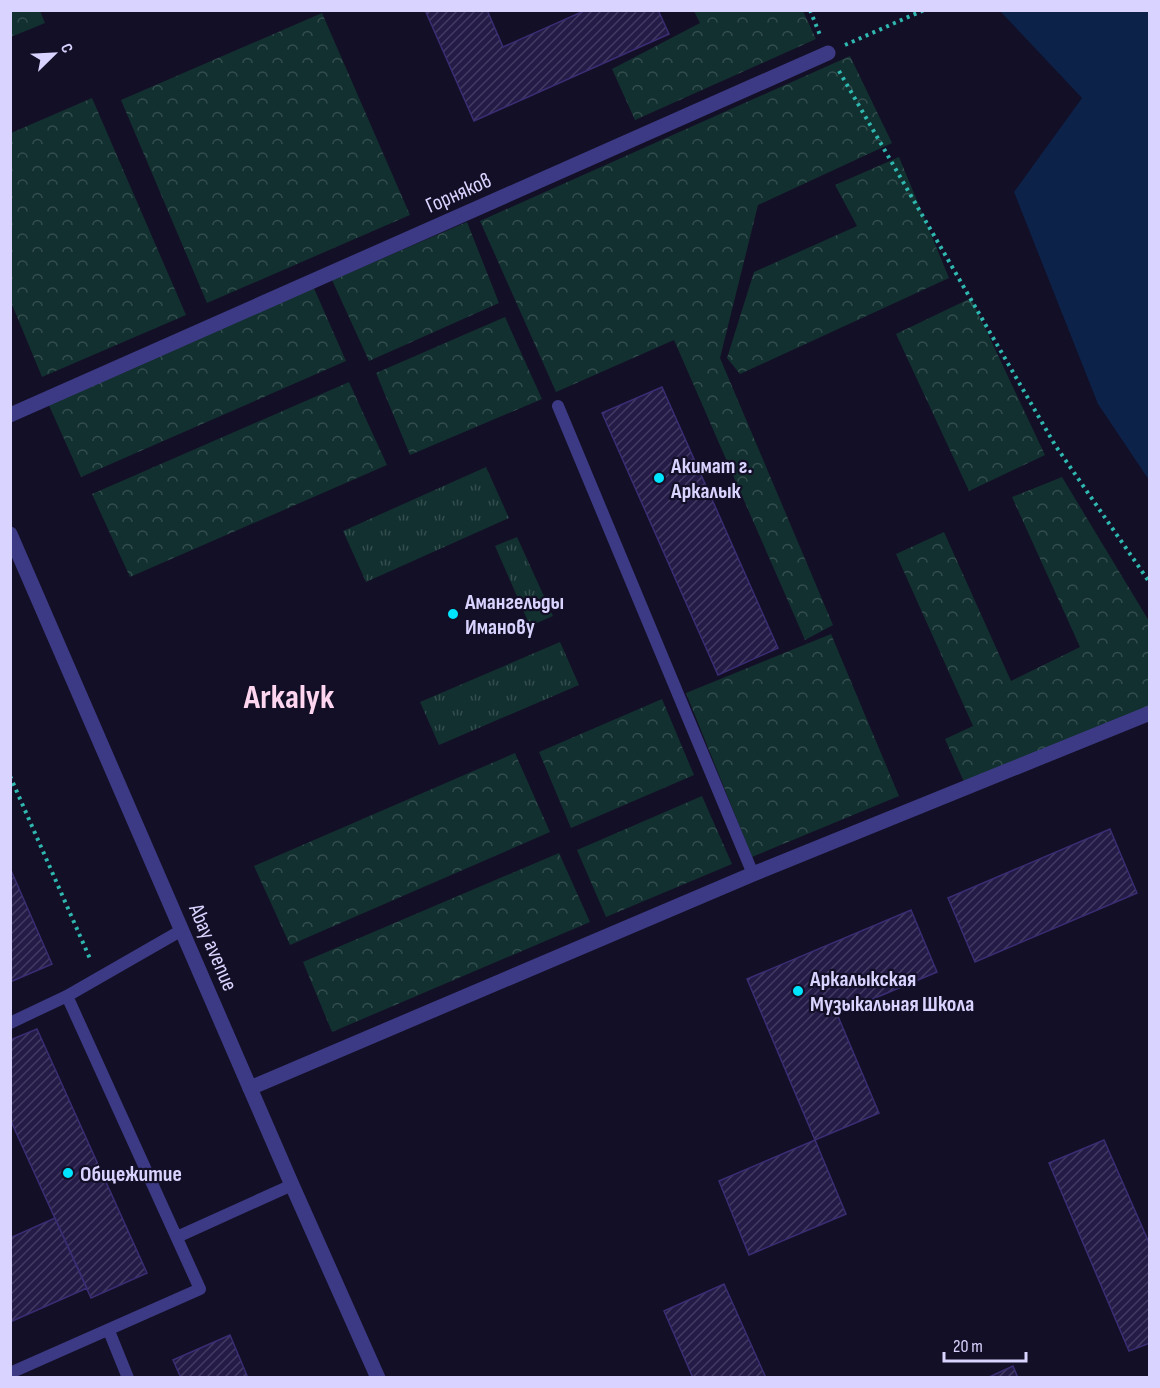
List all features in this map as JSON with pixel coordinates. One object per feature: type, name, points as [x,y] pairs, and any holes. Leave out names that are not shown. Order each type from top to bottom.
[{"type":"street","name":"Горняков","points":[[10,415],[828,53]]},
{"type":"street","name":"Abay avenue","points":[[10,534],[292,1185],[378,1377]]},
{"type":"street","points":[[250,1088],[753,874],[1149,713]]},
{"type":"lane","points":[[558,406],[753,874]]},
{"type":"lane","points":[[10,1023],[67,996],[182,930]]},
{"type":"lane","points":[[10,1373],[201,1289],[67,996]]},
{"type":"lane","points":[[177,1237],[292,1185]]},
{"type":"lane","points":[[109,1331],[128,1377]]},
{"type":"path","points":[[924,10],[828,53],[1055,445],[1149,583]]},
{"type":"path","points":[[10,776],[98,978]]},
{"type":"green space","points":[[11,10],[40,11],[45,23],[11,37]]},
{"type":"green space","points":[[694,11],[803,11],[816,39],[635,120],[612,69],[700,23]]},
{"type":"green space","points":[[322,13],[410,215],[207,303],[121,100]]},
{"type":"green space","points":[[850,56],[892,143],[758,205],[720,358],[833,625],[805,640],[674,340],[556,392],[480,221]]},
{"type":"green space","points":[[92,98],[186,315],[42,377],[11,302],[11,133]]},
{"type":"green space","points":[[899,157],[949,278],[740,374],[727,358],[754,272],[857,226],[835,185]]},
{"type":"green space","points":[[467,222],[499,303],[369,361],[332,280]]},
{"type":"green space","points":[[313,286],[346,361],[81,477],[47,401]]},
{"type":"green space","points":[[971,298],[1045,455],[969,491],[896,334]]},
{"type":"green space","points":[[505,317],[542,399],[410,455],[376,373]]},
{"type":"green space","points":[[349,382],[387,465],[130,577],[92,494]]},
{"type":"green space","points":[[486,467],[509,518],[366,582],[343,531]]},
{"type":"green space","points":[[1062,477],[1149,621],[1149,708],[964,782],[945,739],[973,726],[896,554],[944,532],[1011,681],[1080,647],[1012,497]]},
{"type":"green space","points":[[517,537],[553,616],[530,626],[495,546]]},
{"type":"green space","points":[[831,634],[899,796],[752,857],[686,693]]},
{"type":"green space","points":[[560,642],[579,685],[439,745],[420,702]]},
{"type":"green space","points":[[662,699],[694,775],[571,828],[539,752]]},
{"type":"green space","points":[[515,753],[550,832],[290,945],[254,866]]},
{"type":"green space","points":[[702,796],[732,864],[606,917],[577,850]]},
{"type":"green space","points":[[559,853],[590,922],[332,1032],[303,962]]},
{"type":"water","points":[[1000,11],[1149,11],[1149,480],[1098,404],[1014,192],[1082,98]]},
{"type":"building","points":[[425,10],[487,10],[503,47],[586,10],[658,10],[669,34],[474,121]]},
{"type":"building","points":[[662,387],[778,648],[718,675],[602,413]]},
{"type":"building","points":[[1110,829],[1137,893],[975,962],[948,898]]},
{"type":"building","points":[[10,868],[52,964],[10,982]]},
{"type":"building","points":[[911,910],[937,972],[837,1014],[879,1113],[815,1140],[747,979]]},
{"type":"building","name":"Общежитие","points":[[37,1029],[147,1273],[91,1298],[10,1119],[10,1040]]},
{"type":"building","points":[[815,1140],[846,1214],[749,1255],[719,1181]]},
{"type":"building","points":[[1104,1140],[1150,1245],[1150,1343],[1129,1351],[1049,1163]]},
{"type":"building","points":[[55,1218],[87,1288],[10,1322],[10,1238]]},
{"type":"building","points":[[724,1284],[766,1378],[693,1378],[664,1311]]},
{"type":"building","points":[[230,1335],[248,1378],[181,1378],[173,1360]]},
{"type":"building","points":[[1013,1366],[1018,1378],[987,1378]]},
{"type":"place","name":"Акимат г. Аркалык","points":[[659,478]]},
{"type":"place","name":"Амангельды Иманову","points":[[453,614]]},
{"type":"place","name":"Аркалыкская Музыкальная Школа","points":[[798,991]]},
{"type":"place","name":"Общежитие","points":[[68,1173]]},
{"type":"district","name":"Arkalyk","points":[[289,696]]}]
